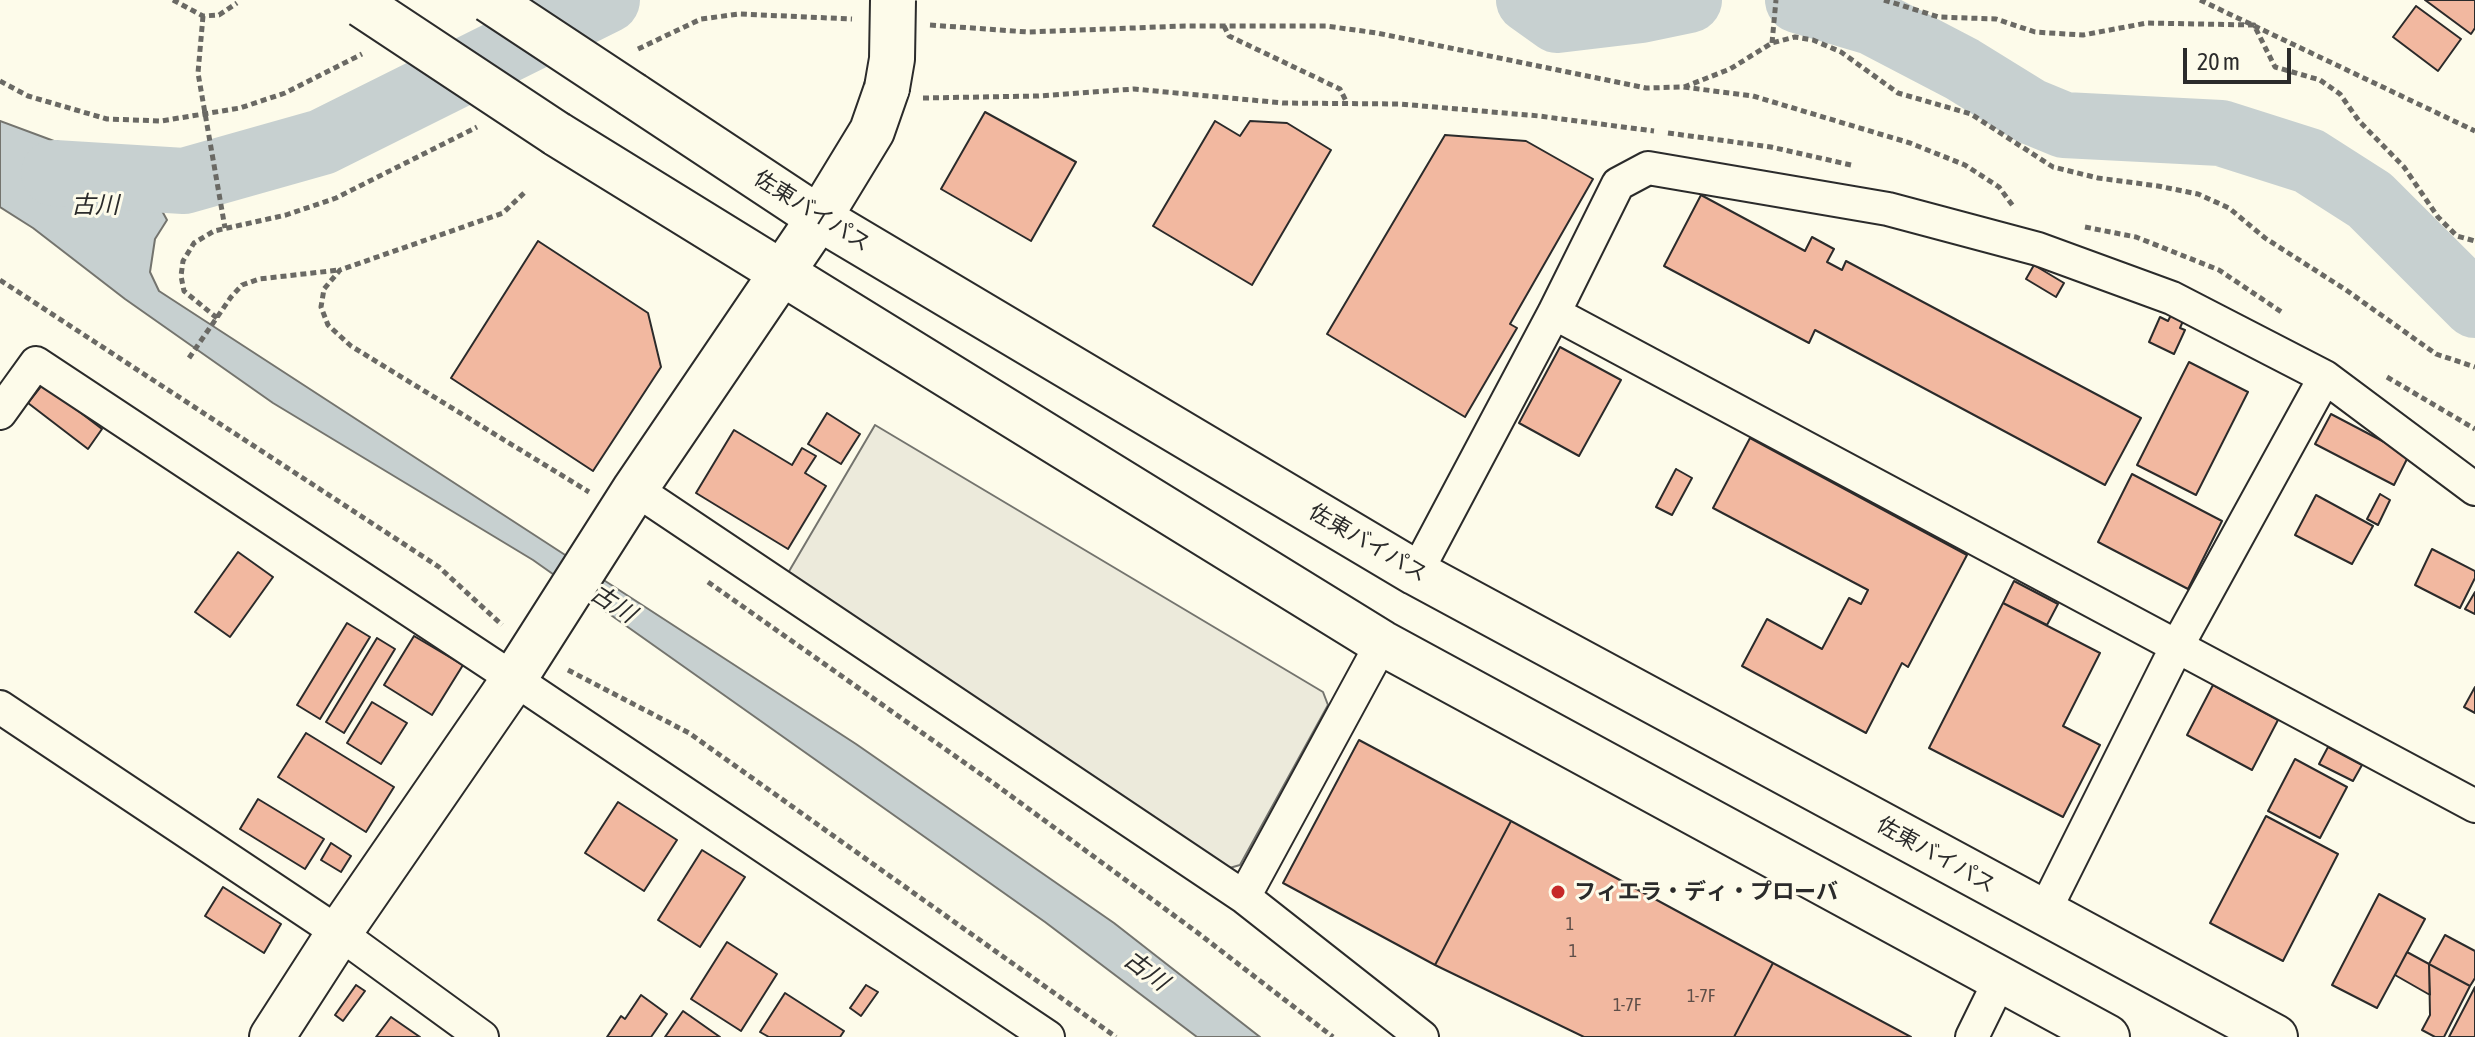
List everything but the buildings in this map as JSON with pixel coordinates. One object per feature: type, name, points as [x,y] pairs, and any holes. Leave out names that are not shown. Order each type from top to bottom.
[{"type":"main road","name":"佐東バイパス","points":[[489,0],[632,74],[819,218],[1416,573],[2275,1037]]},
{"type":"main road","points":[[358,3],[557,134],[1382,643],[2107,1037]]},
{"type":"main road","points":[[272,1037],[339,933],[537,645],[616,504],[782,274],[872,131],[887,88],[892,59],[890,15]]},
{"type":"street","points":[[1416,573],[1554,313],[1618,184],[1648,168],[1888,209],[2038,249],[2172,298],[2325,377],[2475,489]]},
{"type":"street","points":[[1554,313],[2475,806]]},
{"type":"street","points":[[0,413],[36,363],[1048,1037]]},
{"type":"street","points":[[2043,914],[2176,648],[2325,377]]},
{"type":"street","points":[[616,504],[1244,897],[1422,1037]]},
{"type":"street","points":[[1244,897],[1382,643]]},
{"type":"street","points":[[0,707],[339,933],[482,1037]]},
{"type":"street","points":[[1972,1037],[2000,980]]},
{"type":"path","points":[[173,0],[203,16],[219,15],[237,3]]},
{"type":"path","points":[[1772,43],[1776,0]]},
{"type":"path","points":[[1884,0],[1939,17],[1996,19],[2035,32],[2083,35],[2147,23],[2254,25]]},
{"type":"path","points":[[2200,0],[2475,131]]},
{"type":"path","points":[[632,74],[701,19],[739,14],[890,15],[1028,32],[1326,26],[1377,33],[1646,88],[1683,87],[1753,96],[1910,143],[1965,165],[1999,187],[2016,211]]},
{"type":"path","points":[[203,16],[198,73],[225,228]]},
{"type":"path","points":[[2254,25],[2275,67],[2320,80],[2340,94],[2359,121],[2404,167],[2438,217],[2457,236],[2475,241]]},
{"type":"path","points":[[1224,26],[1229,36],[1340,89],[1347,103]]},
{"type":"path","points":[[1683,87],[1730,69],[1772,43],[1795,37],[1813,40],[1841,52],[1898,93],[1971,114],[2053,167],[2098,178],[2198,194],[2229,208],[2265,238],[2346,290],[2436,354],[2475,367]]},
{"type":"path","points":[[0,81],[28,96],[107,119],[161,121],[240,108],[285,93],[371,50]]},
{"type":"path","points":[[217,318],[184,291],[181,276],[183,261],[194,243],[214,231],[286,215],[336,198],[488,122]]},
{"type":"path","points":[[189,358],[242,285],[259,279],[340,270],[503,213],[524,193]]},
{"type":"path","points":[[340,270],[324,289],[321,307],[328,325],[351,346],[616,504]]},
{"type":"path","points":[[0,280],[439,567],[537,645],[689,733],[1116,1037]]},
{"type":"path","points":[[696,573],[1005,791],[1186,923],[1333,1037]]},
{"type":"shaded area","points":[[875,425],[1323,692],[1328,705],[1240,865],[1226,869],[788,573]]},
{"type":"water","name":"古川","points":[[0,121],[54,141],[131,154],[167,220],[155,239],[150,272],[159,291],[856,744],[1114,923],[1260,1037],[1197,1037],[1045,922],[533,560],[273,403],[125,299],[33,228],[0,207]]},
{"type":"waterway","points":[[54,173],[184,181],[322,142],[607,0]]},
{"type":"waterway","points":[[1529,0],[1557,20],[1641,10],[1689,0]]},
{"type":"waterway","points":[[1798,0],[1872,22],[1962,69],[2030,111],[2064,125],[2221,133],[2309,161],[2370,200],[2475,305]]},
{"type":"place","name":"フィエラ・ディ・プローバ","points":[[1558,892]]}]
